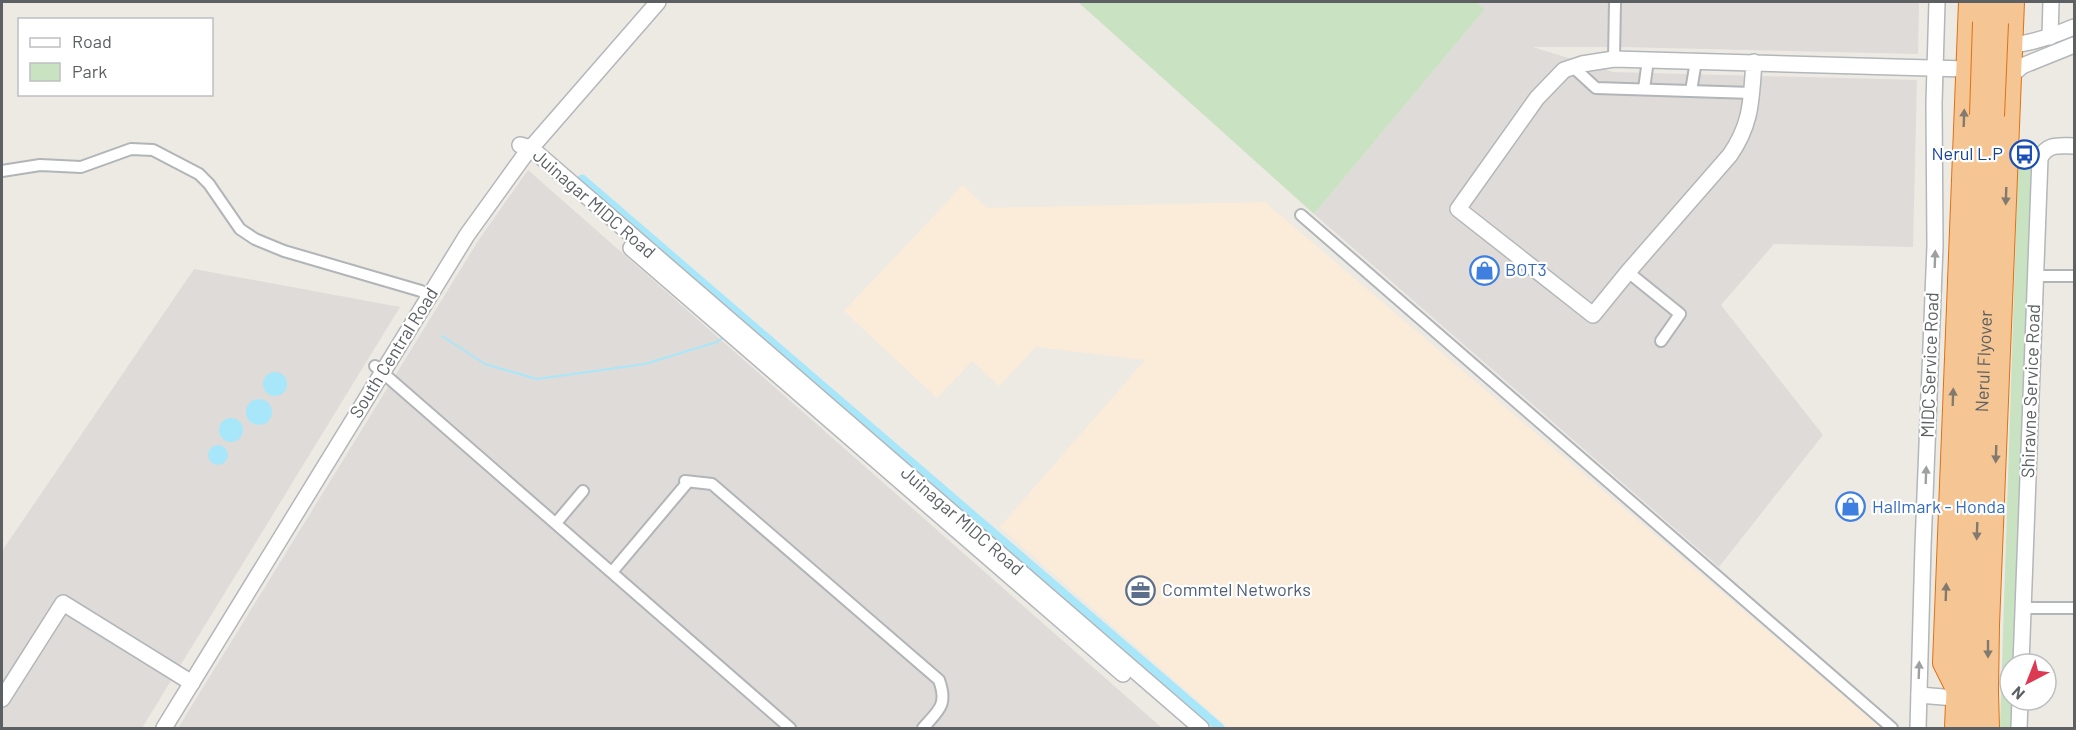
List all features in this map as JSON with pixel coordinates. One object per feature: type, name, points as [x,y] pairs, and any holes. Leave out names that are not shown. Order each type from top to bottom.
[{"type":"highway","points":[[1956,694],[1943,663],[1969,2]]},
{"type":"highway","name":"Nerul Flyover","points":[[1984,2],[1998,23]]},
{"type":"highway","name":"Nerul Flyover","points":[[1972,727],[1956,694],[1987,115],[1999,2]]},
{"type":"highway","points":[[1972,727],[1988,689],[2014,60],[1998,23],[2014,2]]},
{"type":"highway","name":"Nerul Flyover","points":[[1972,727],[1987,115]]},
{"type":"street","name":"South Central Road","points":[[153,729],[188,680],[379,370],[425,294],[458,231],[644,2]]},
{"type":"street","name":"South Central Road","points":[[525,149],[658,2]]},
{"type":"street","points":[[1614,59],[1615,2]]},
{"type":"street","name":"MIDC Service Road","points":[[1918,729],[1935,246],[1937,2]]},
{"type":"street","points":[[2050,37],[2051,2]]},
{"type":"street","points":[[1966,68],[1978,86],[1989,87],[2004,82],[2014,60],[2050,37],[2074,27]]},
{"type":"street","points":[[1966,68],[1979,49],[2014,60],[2074,45]]},
{"type":"street","points":[[1754,62],[1747,125],[1739,141],[1730,155],[1593,315],[1458,209],[1537,98],[1564,70],[1582,64],[1614,59],[1754,62],[1935,68],[1966,68]]},
{"type":"street","points":[[1644,89],[1648,60]]},
{"type":"street","points":[[1691,91],[1695,61]]},
{"type":"street","points":[[1573,67],[1596,88],[1752,93]]},
{"type":"street","name":"Shiravne Service Road","points":[[2021,652],[2040,158],[2044,150],[2052,146],[2074,146]]},
{"type":"street","points":[[2,171],[40,165],[81,167],[131,149],[153,150],[198,174],[209,184],[240,229],[255,239],[284,251],[425,294]]},
{"type":"street","name":"Juinagar MIDC Road","points":[[525,149],[1123,667],[1202,729]]},
{"type":"street","points":[[1300,215],[1892,729]]},
{"type":"street","points":[[1628,272],[1680,314],[1661,341]]},
{"type":"street","points":[[2036,276],[2074,276]]},
{"type":"street","points":[[379,370],[790,729]]},
{"type":"street","points":[[612,572],[687,483],[685,481],[712,484],[939,680],[944,692],[943,704],[924,729]]},
{"type":"street","points":[[556,523],[583,491]]},
{"type":"street","points":[[2,699],[63,603],[188,680]]},
{"type":"street","points":[[2022,608],[2074,608]]},
{"type":"street","name":"Juinagar MIDC Road","points":[[1123,667],[1186,729]]},
{"type":"street","name":"South Central Road","points":[[164,729],[188,680]]},
{"type":"street","points":[[1919,695],[1956,694]]},
{"type":"street","points":[[2019,729],[2020,712]]},
{"type":"shaded area","points":[[1476,2],[1919,2],[1918,54],[1533,47],[1613,72],[1917,80],[1913,247],[1774,244],[1721,305],[1823,435],[1719,567],[1314,214],[1485,9]]},
{"type":"shaded area","points":[[528,170],[1162,728],[178,728],[478,241]]},
{"type":"shaded area","points":[[963,185],[987,208],[1265,202],[1881,728],[1229,728],[1000,527],[1145,360],[1036,347],[999,386],[972,361],[937,398],[844,311]]},
{"type":"shaded area","points":[[194,269],[400,307],[142,728],[2,728],[2,551]]},
{"type":"green space","points":[[1078,2],[1476,2],[1485,9],[1314,214]]},
{"type":"green space","points":[[2018,166],[2034,167],[2015,652],[2002,652]]},
{"type":"green space","points":[[2001,712],[2014,712],[2013,728],[2000,728]]},
{"type":"water","points":[[275,372],[280,373],[286,379],[286,389],[280,395],[275,396],[270,395],[264,389],[263,384],[264,379],[270,373]]},
{"type":"water","points":[[259,399],[268,403],[272,412],[268,421],[259,425],[250,421],[246,412],[250,403]]},
{"type":"water","points":[[231,418],[236,419],[242,425],[242,435],[236,441],[231,442],[226,441],[220,435],[219,430],[220,425],[226,419]]},
{"type":"water","points":[[218,445],[225,448],[228,455],[225,462],[218,465],[211,462],[208,455],[211,448]]},
{"type":"waterway","points":[[582,179],[1220,728]]},
{"type":"waterway","points":[[442,336],[485,364],[537,379],[645,364],[717,342],[725,336]]},
{"type":"place","name":"Nerul L.P","points":[[2024,154]]},
{"type":"place","name":"BOT3","points":[[1484,270]]},
{"type":"place","name":"Hallmark - Honda","points":[[1851,507]]},
{"type":"place","name":"Commtel Networks","points":[[1141,590]]}]
